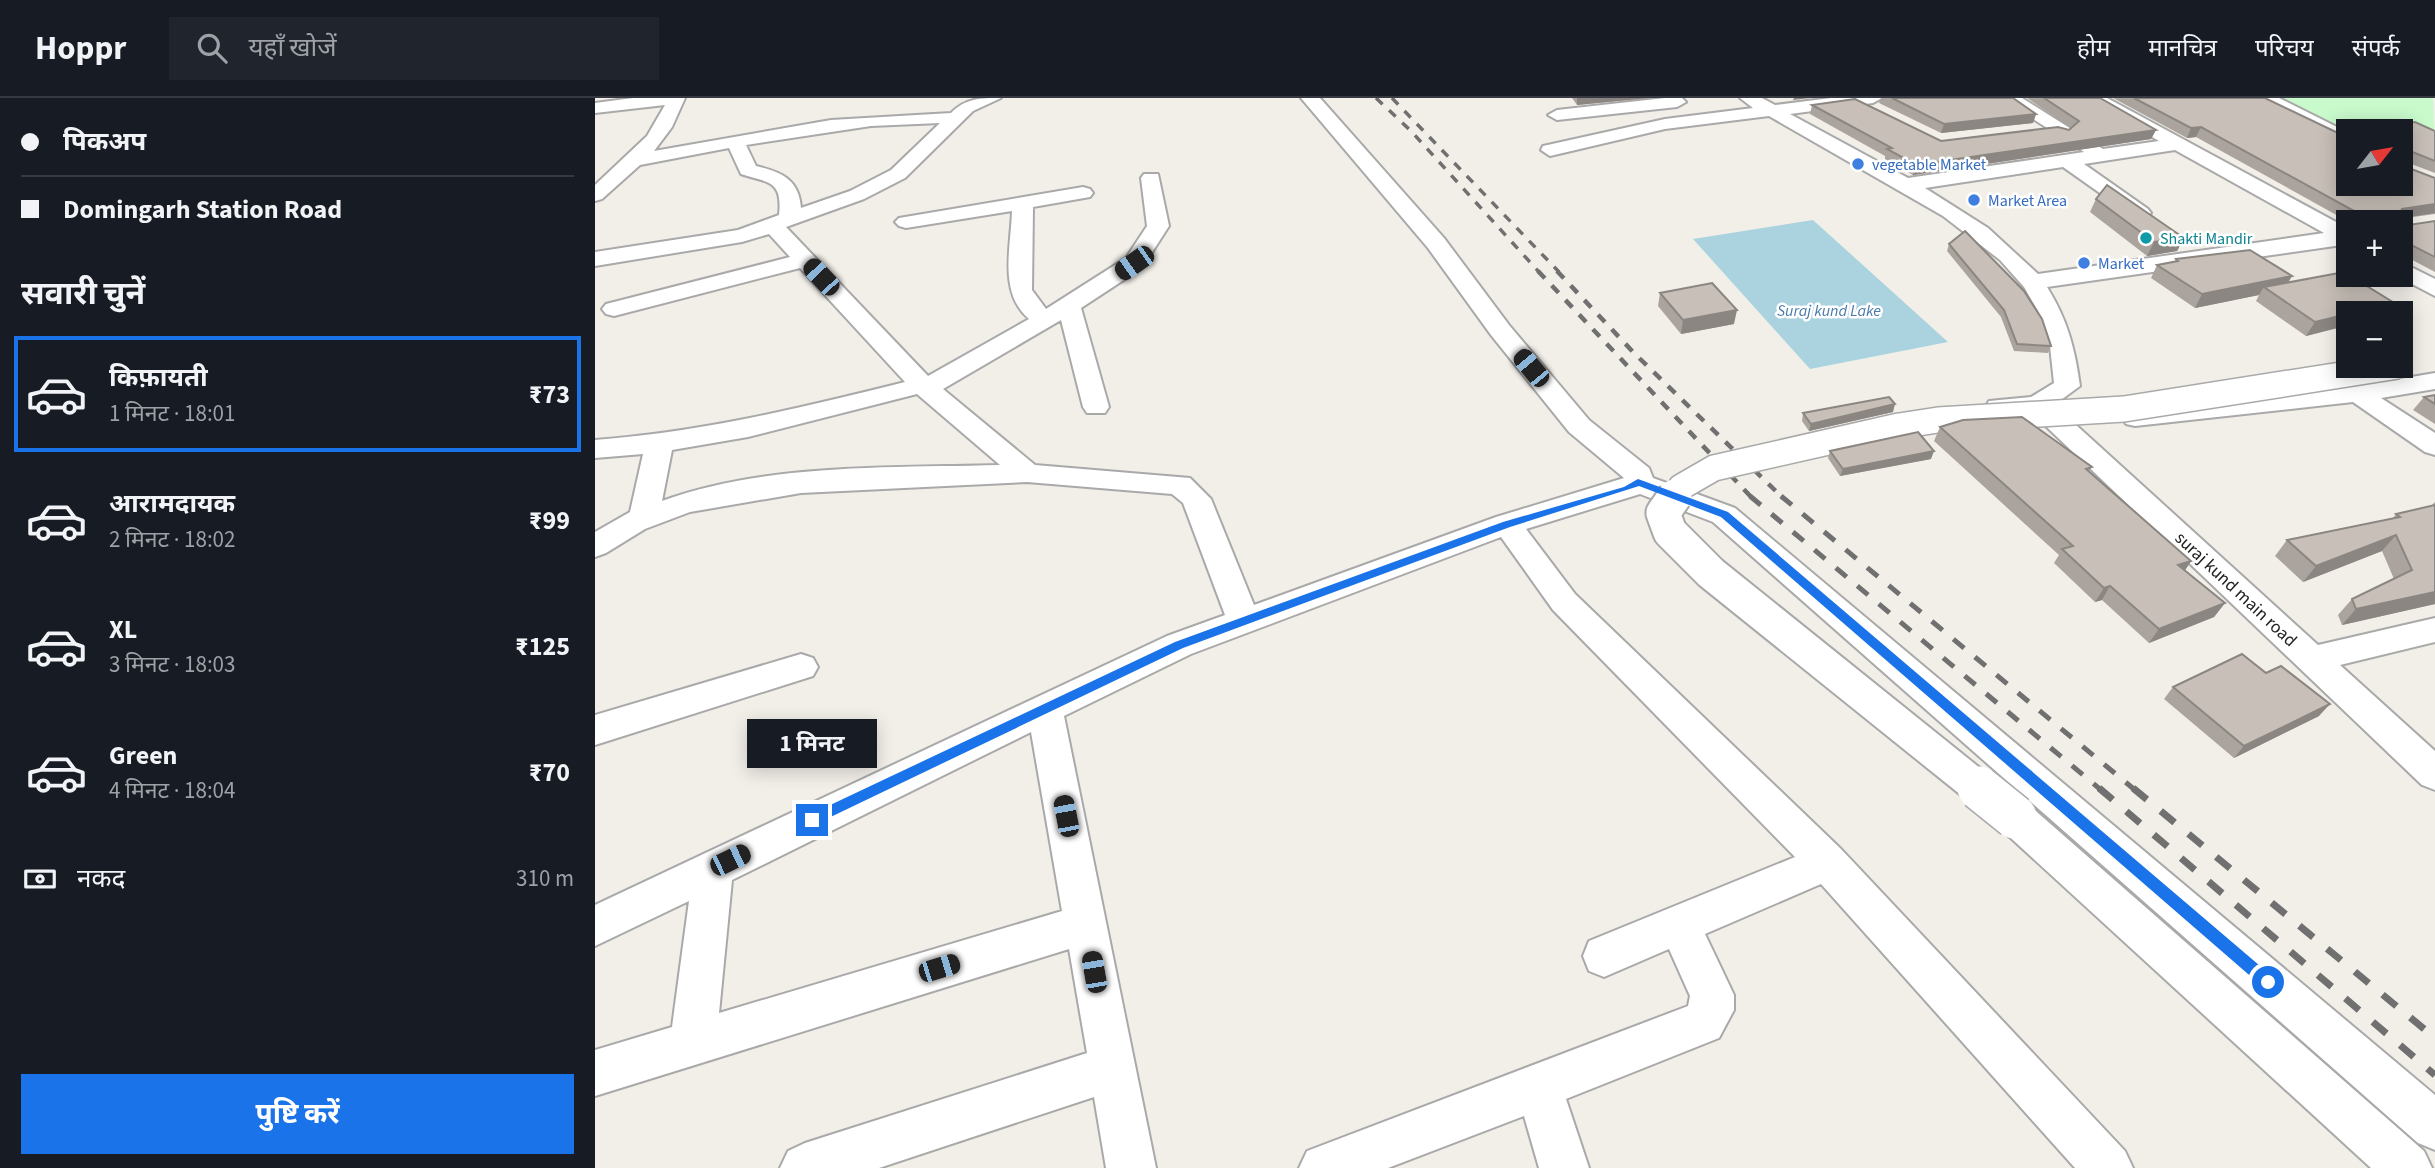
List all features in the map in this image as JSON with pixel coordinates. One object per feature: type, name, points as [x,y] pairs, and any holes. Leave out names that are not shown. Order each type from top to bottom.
[{"type":"street","points":[[595,108],[676,98],[672,115],[631,163],[595,195]]},
{"type":"street","points":[[595,258],[708,243],[781,223],[857,195],[898,174],[952,118],[967,107],[992,98]]},
{"type":"street","points":[[1310,98],[1330,117],[1436,243],[1500,330],[1579,426],[1639,474],[1638,482]]},
{"type":"street","points":[[1749,98],[1969,221],[2022,269],[2051,311],[2066,354],[2067,387],[2037,404],[1904,417],[1795,439]]},
{"type":"street","points":[[2010,98],[2102,155]]},
{"type":"street","points":[[2094,98],[2336,230]]},
{"type":"street","points":[[2265,98],[2336,134]]},
{"type":"street","points":[[1557,115],[1699,100]]},
{"type":"street","points":[[1550,150],[1648,127],[1768,109],[1869,103]]},
{"type":"street","points":[[595,169],[859,120],[898,117],[952,118]]},
{"type":"street","points":[[2031,132],[2059,128]]},
{"type":"street","points":[[736,142],[748,170],[779,178],[788,191],[791,206],[781,223]]},
{"type":"street","points":[[1904,185],[2177,144]]},
{"type":"street","points":[[2066,160],[2162,228]]},
{"type":"street","points":[[595,449],[659,444],[748,429],[924,386],[1069,306],[1134,263],[1155,235],[1158,226],[1151,178]]},
{"type":"street","points":[[906,222],[937,224],[1023,203],[1083,192]]},
{"type":"street","points":[[1023,203],[1020,290],[1029,307],[1045,320]]},
{"type":"street","points":[[781,223],[805,260],[924,386],[1027,473]]},
{"type":"street","points":[[2031,282],[2336,239]]},
{"type":"street","points":[[2183,243],[2205,258]]},
{"type":"street","points":[[614,309],[805,260]]},
{"type":"street","points":[[2413,276],[2435,289]]},
{"type":"street","points":[[1069,306],[1096,407]]},
{"type":"street","points":[[2413,363],[2435,360]]},
{"type":"street","points":[[2336,375],[2125,409],[1938,420],[1899,426],[1714,468],[1681,487],[1663,513],[1670,532],[1711,573],[2015,817],[2407,1168]]},
{"type":"street","points":[[2061,426],[2358,394],[2435,381]]},
{"type":"street","points":[[2358,394],[2435,446]]},
{"type":"street","name":"suraj kund main road","points":[[2037,404],[2435,774]]},
{"type":"street","points":[[595,547],[634,522],[659,444]]},
{"type":"street","points":[[595,535],[708,497],[818,483],[1027,473],[1180,485],[1196,499],[1244,621]]},
{"type":"street","points":[[595,926],[1179,645],[1507,524],[1627,489],[1638,482]]},
{"type":"street","points":[[1638,482],[1724,514],[2435,1126]]},
{"type":"street","points":[[1507,524],[1564,602],[1827,862],[2108,1168]]},
{"type":"street","points":[[2312,659],[2435,630]]},
{"type":"street","points":[[595,730],[801,667]]},
{"type":"street","points":[[1045,709],[1131,1168]]},
{"type":"street","points":[[1604,956],[1827,862]]},
{"type":"street","points":[[693,1042],[713,868]]},
{"type":"street","points":[[595,1073],[1086,923]]},
{"type":"street","points":[[1324,1168],[1703,1022],[1712,1010],[1712,995],[1679,925]]},
{"type":"street","points":[[805,1168],[1112,1068]]},
{"type":"street","points":[[1539,1087],[1564,1168]]},
{"type":"green space","points":[[2278,98],[2433,98],[2435,141],[2413,131],[2413,119],[2336,119],[2336,127]]},
{"type":"water","name":"Suraj kund Lake","points":[[1813,220],[1948,342],[1810,369],[1693,239]]},
{"type":"building","points":[[1892,98],[2013,98],[2036,114],[1944,124]]},
{"type":"building","points":[[2044,98],[2100,98],[2156,130],[1916,165],[1887,149],[1892,148],[1812,105],[1855,99],[1941,141],[2058,127],[2069,130],[2079,121]]},
{"type":"building","points":[[2134,98],[2265,98],[2336,132],[2336,196],[2413,196],[2413,170],[2435,178],[2435,204],[2402,210],[2352,210],[2201,127],[2191,128]]},
{"type":"building","points":[[2413,122],[2435,131],[2435,161],[2413,152]]},
{"type":"building","points":[[2107,185],[2184,238],[2154,242],[2096,199]]},
{"type":"building","points":[[2435,221],[2435,257],[2413,246],[2413,224]]},
{"type":"building","points":[[1965,231],[2024,291],[2042,319],[2051,346],[2017,344],[2004,310],[1949,244]]},
{"type":"building","points":[[2250,250],[2292,276],[2202,294],[2157,265],[2178,261],[2176,259]]},
{"type":"building","points":[[2336,274],[2336,287],[2368,287],[2391,301],[2336,301],[2336,317],[2315,322],[2264,287]]},
{"type":"building","points":[[1712,283],[1737,310],[1683,320],[1660,293]]},
{"type":"building","points":[[2435,395],[2435,404],[2424,397]]},
{"type":"building","points":[[1889,397],[1895,404],[1811,424],[1803,413]]},
{"type":"building","points":[[2022,417],[2092,467],[2086,469],[2191,561],[2178,565],[2225,603],[2159,629],[2110,586],[2104,588],[2062,549],[2073,546],[1940,427],[1963,420]]},
{"type":"building","points":[[1918,432],[1934,451],[1843,469],[1830,451]]},
{"type":"building","points":[[2435,505],[2435,592],[2356,609],[2352,599],[2412,570],[2396,535],[2316,566],[2287,540],[2400,517],[2396,514]]},
{"type":"building","points":[[2242,654],[2266,673],[2281,666],[2330,704],[2244,746],[2173,687]]},
{"type":"railway","points":[[1376,98],[1411,131],[1539,272]]},
{"type":"railway","points":[[1392,98],[1559,272]]},
{"type":"railway","points":[[1538,271],[1751,496]]},
{"type":"railway","points":[[1557,271],[1634,353],[1783,498]]},
{"type":"railway","points":[[1751,496],[2101,790]]},
{"type":"railway","points":[[1781,496],[2135,790]]},
{"type":"railway","points":[[2099,788],[2435,1075]]},
{"type":"railway","points":[[2133,788],[2435,1038]]},
{"type":"place","name":"vegetable Market","points":[[1858,164]]},
{"type":"place","name":"Market Area","points":[[1974,200]]},
{"type":"place","name":"Shakti Mandir","points":[[2146,238]]},
{"type":"place","name":"Market","points":[[2084,263]]},
{"type":"route","points":[[812,820],[1179,645],[1507,524],[1627,489],[1638,482],[1724,514],[2268,982]]}]
